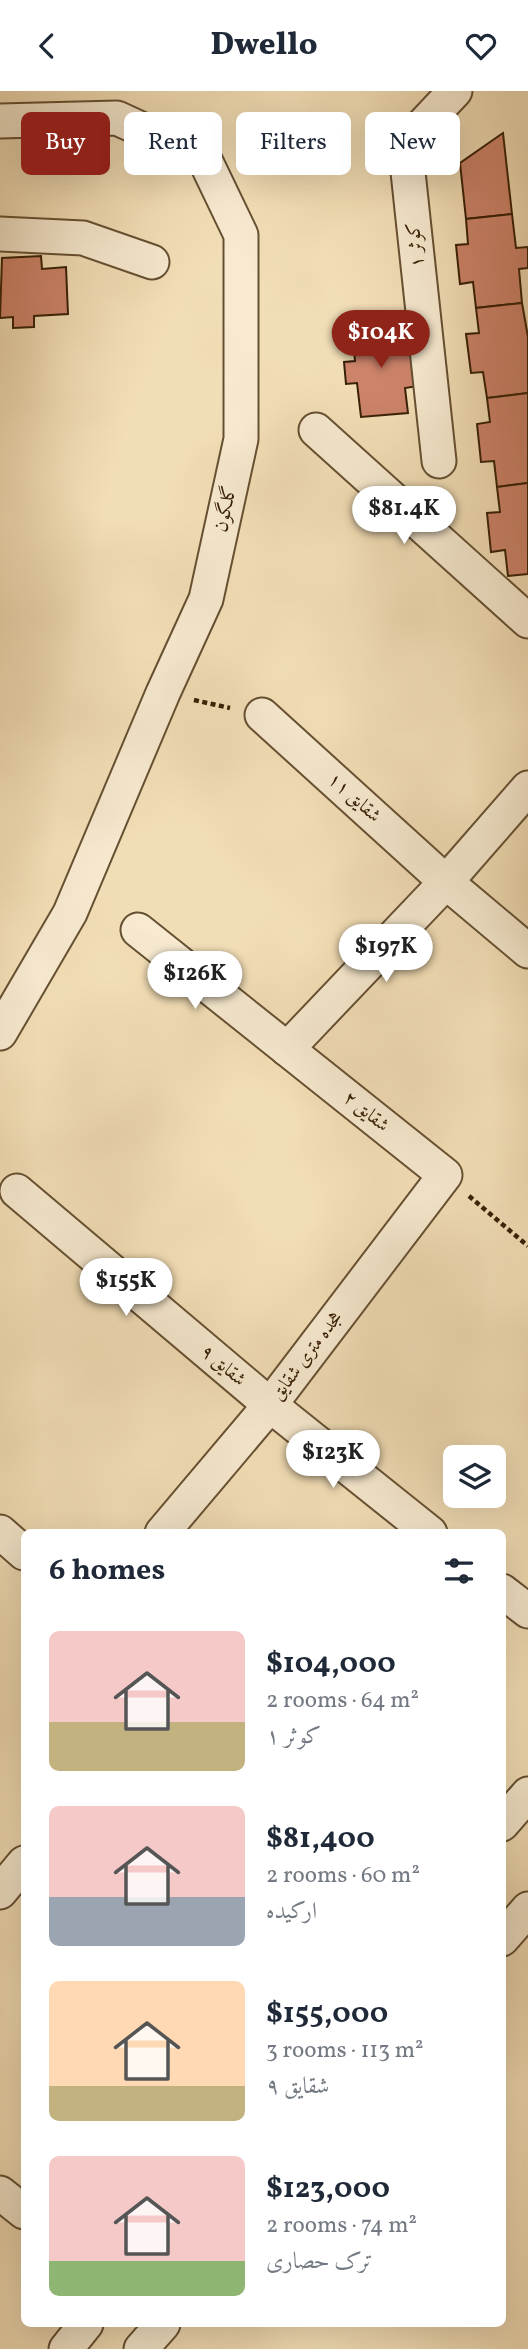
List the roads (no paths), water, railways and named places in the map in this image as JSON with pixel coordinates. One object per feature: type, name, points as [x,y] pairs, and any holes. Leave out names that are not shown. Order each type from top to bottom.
[{"type":"street","name":"کوثر ۱","points":[[439,461],[405,144],[455,91]]},
{"type":"street","name":"گلگون","points":[[0,121],[117,118],[204,157],[241,235],[242,439],[206,599],[70,913],[0,1033]]},
{"type":"street","points":[[0,233],[83,238],[152,262]]},
{"type":"street","points":[[316,431],[528,621]]},
{"type":"street","name":"شقایق ۱۱","points":[[262,715],[446,882],[528,951]]},
{"type":"street","points":[[287,1049],[446,882],[528,788]]},
{"type":"street","name":"۲ شقایق","points":[[138,930],[445,1175]]},
{"type":"street","name":"هجده متری شقایق","points":[[165,1529],[270,1405],[445,1175]]},
{"type":"street","name":"شقایق ۹","points":[[17,1191],[270,1405],[425,1529]]},
{"type":"street","points":[[0,1532],[21,1550]]},
{"type":"street","points":[[506,1594],[528,1611]]},
{"type":"street","points":[[506,1819],[528,1794]]},
{"type":"street","points":[[506,1934],[528,1909]]},
{"type":"street","points":[[0,2193],[21,2210]]},
{"type":"street","points":[[66,2349],[84,2327]]},
{"type":"street","points":[[141,2349],[160,2327]]}]
